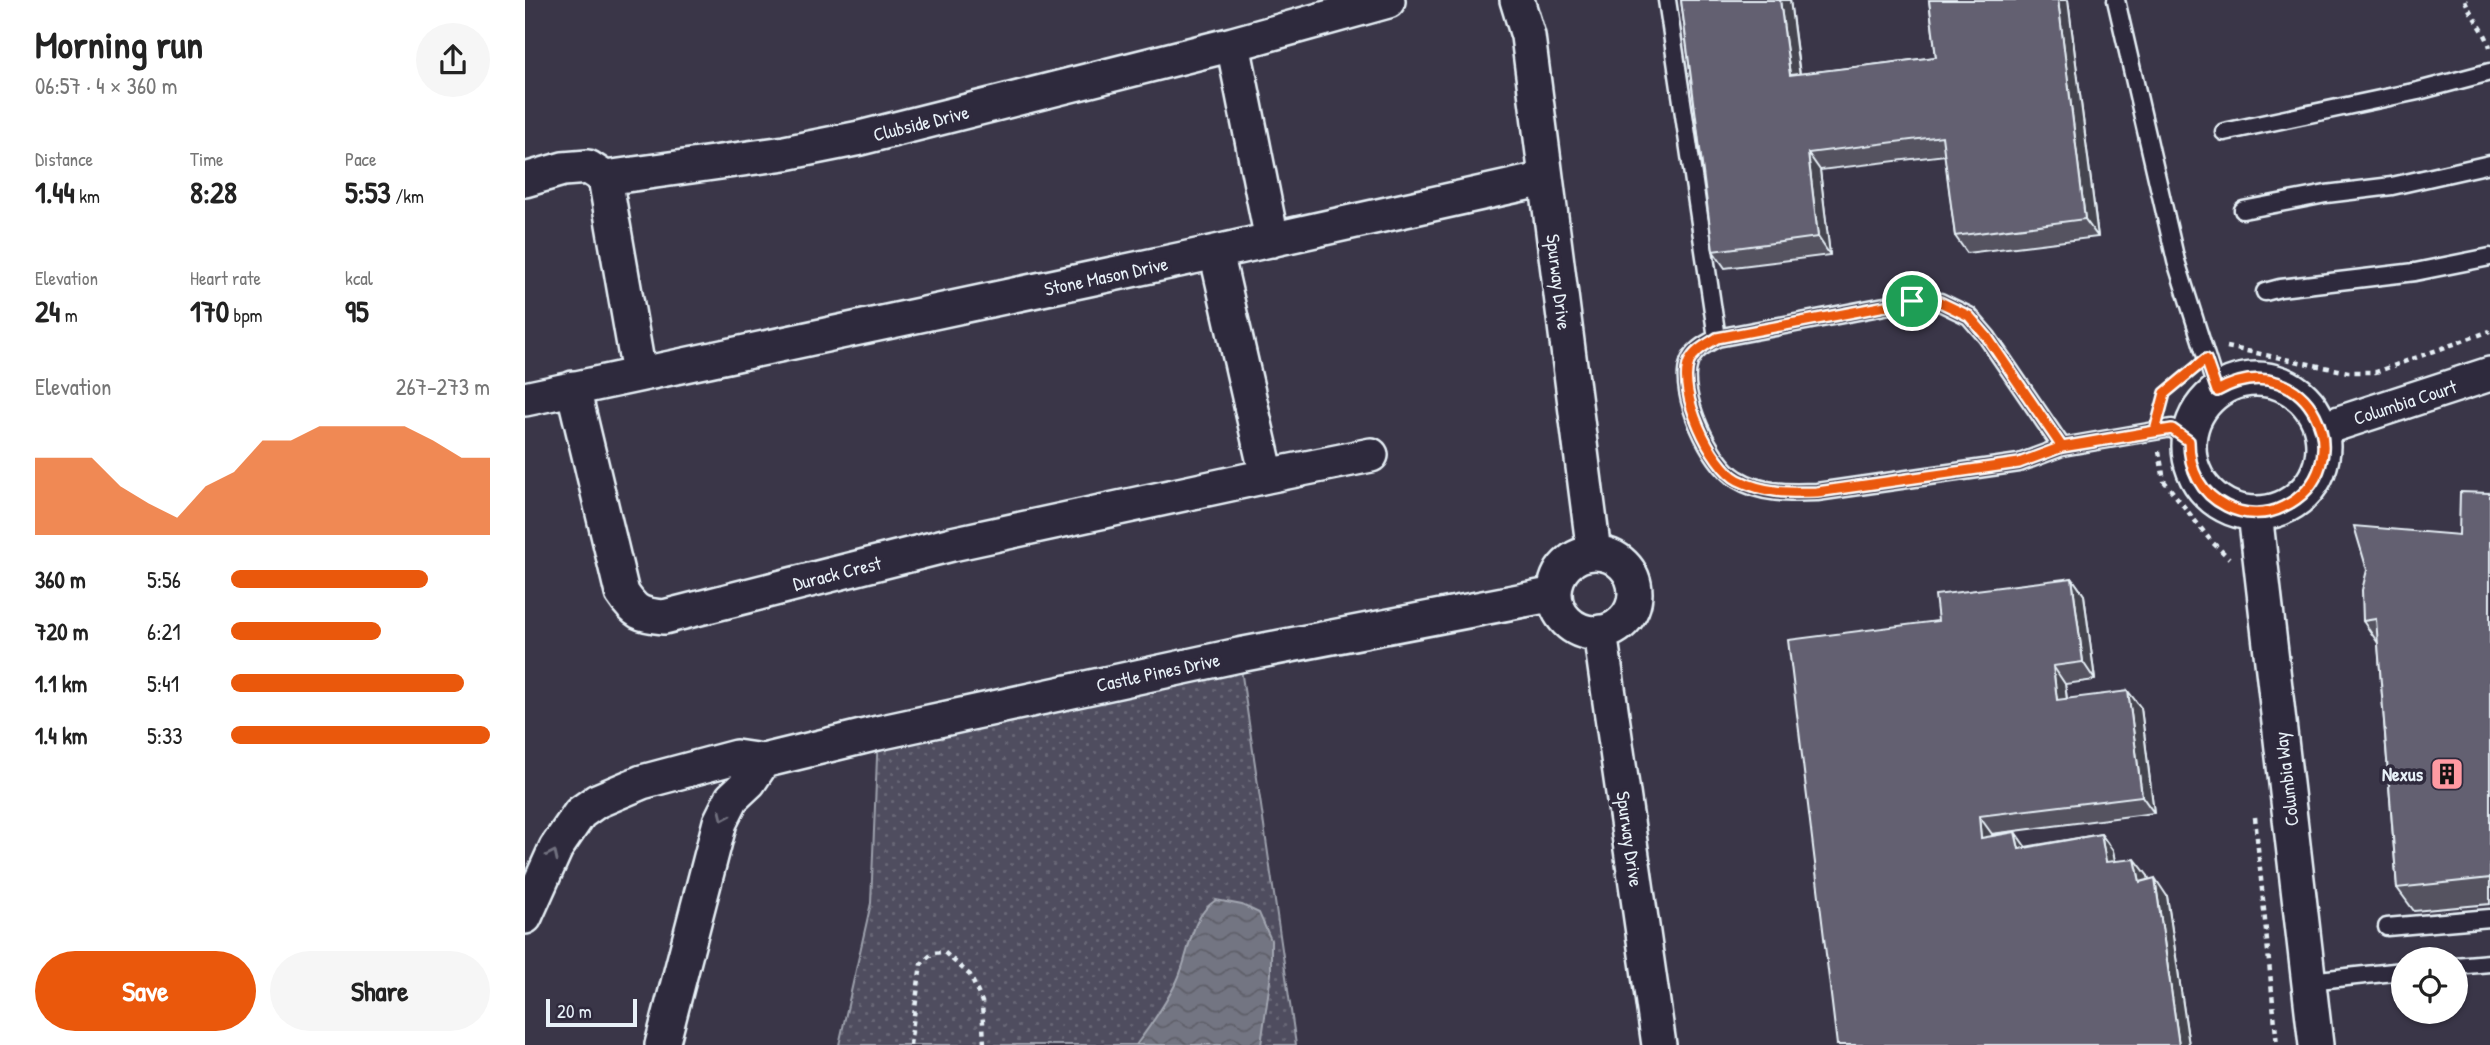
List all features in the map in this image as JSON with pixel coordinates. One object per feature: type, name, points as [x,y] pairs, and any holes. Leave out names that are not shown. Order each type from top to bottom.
[{"type":"street","points":[[1517,0],[1528,36],[1545,179]]},
{"type":"street","points":[[1528,36],[1532,0]]},
{"type":"street","name":"Clubside Drive","points":[[525,180],[563,169],[588,167],[605,178],[785,153],[860,138],[1233,44],[1388,1]]},
{"type":"street","points":[[1233,44],[1272,240]]},
{"type":"street","points":[[605,178],[639,374]]},
{"type":"street","name":"Stone Mason Drive","points":[[525,399],[1545,179]]},
{"type":"street","name":"Spurway Drive","points":[[1545,179],[1594,552]]},
{"type":"street","points":[[1216,252],[1267,476]]},
{"type":"street","name":"Columbia Court","points":[[2321,429],[2490,374]]},
{"type":"street","points":[[2246,379],[2263,379],[2279,383],[2298,393],[2305,401],[2321,429],[2323,442],[2320,466],[2309,488],[2300,497],[2279,509],[2255,513],[2228,507],[2206,491],[2192,468],[2189,441],[2194,418],[2207,399],[2217,391],[2246,379]]},
{"type":"street","name":"Durack Crest","points":[[573,388],[622,593],[631,607],[644,615],[664,617],[952,544],[1371,454]]},
{"type":"street","name":"Columbia Way","points":[[2255,513],[2316,1045]]},
{"type":"street","points":[[1594,552],[1607,554],[1629,571],[1635,596],[1632,610],[1624,620],[1613,628],[1587,632],[1565,619],[1555,594],[1562,571],[1575,557],[1594,552]]},
{"type":"street","name":"Castle Pines Drive","points":[[525,917],[556,848],[580,813],[597,801],[642,782],[736,757],[763,761],[878,733],[1239,655],[1555,594]]},
{"type":"street","name":"Spurway Drive","points":[[1600,632],[1659,1045]]},
{"type":"street","points":[[662,1045],[720,822],[732,798],[749,782],[763,761]]},
{"type":"lane","points":[[1667,0],[1717,338]]},
{"type":"lane","points":[[2116,0],[2176,261],[2217,391]]},
{"type":"lane","points":[[2224,132],[2418,91],[2490,72]]},
{"type":"lane","points":[[2243,209],[2326,194],[2392,187],[2490,164]]},
{"type":"lane","points":[[2265,292],[2415,272],[2490,257]]},
{"type":"lane","points":[[2062,447],[1987,337],[1969,316],[1940,302],[1912,301],[1717,338],[1698,349],[1688,364],[1688,391],[1700,433],[1718,462],[1735,479],[1762,490],[1785,493],[1844,488],[2019,463],[2062,447],[2172,429],[2189,441]]},
{"type":"lane","points":[[2387,927],[2490,918]]},
{"type":"lane","points":[[2468,965],[2490,963]]},
{"type":"lane","points":[[2309,981],[2391,972]]},
{"type":"path","points":[[2465,0],[2468,10],[2486,32],[2490,47]]},
{"type":"path","points":[[2230,559],[2211,541],[2164,481],[2155,431],[2165,393],[2223,346],[2348,372],[2376,372],[2490,331]]},
{"type":"path","points":[[2254,809],[2277,1045]]},
{"type":"path","points":[[911,1045],[921,964],[933,953],[944,952],[970,975],[982,1002],[983,1045]]},
{"type":"shaded area","points":[[1239,655],[1296,1045],[839,1045],[871,903],[878,733]]},
{"type":"water","points":[[1216,900],[1242,905],[1259,913],[1271,940],[1271,974],[1261,1045],[1136,1045],[1177,981],[1200,916]]},
{"type":"building","points":[[1681,0],[1780,0],[1790,75],[1936,57],[1929,0],[2058,0],[2085,219],[1955,236],[1942,136],[1808,153],[1818,237],[1713,251]]},
{"type":"building","name":"Nexus","points":[[2460,492],[2490,493],[2490,878],[2397,888],[2376,619],[2363,621],[2362,590],[2367,570],[2354,526],[2459,535]]},
{"type":"building","points":[[2072,578],[2083,662],[2053,666],[2057,700],[2128,691],[2142,796],[1979,816],[1981,838],[2015,832],[2019,849],[2101,834],[2106,862],[2135,859],[2140,882],[2155,878],[2179,1045],[1837,1045],[1788,640],[1938,621],[1935,595]]},
{"type":"place","name":"Nexus","points":[[2447,774]]},
{"type":"route","points":[[1912,301],[1717,338],[1698,349],[1688,364],[1688,391],[1700,433],[1718,462],[1735,479],[1762,490],[1785,493],[1817,492],[2019,463],[2062,447],[2155,431],[2165,393],[2206,359],[2217,391],[2246,379],[2263,379],[2279,383],[2298,393],[2312,410],[2321,429],[2323,442],[2320,466],[2309,488],[2290,504],[2267,513],[2241,512],[2216,500],[2206,491],[2192,468],[2189,441],[2172,429],[2062,447],[1987,337],[1969,316],[1940,302],[1912,301]]}]
